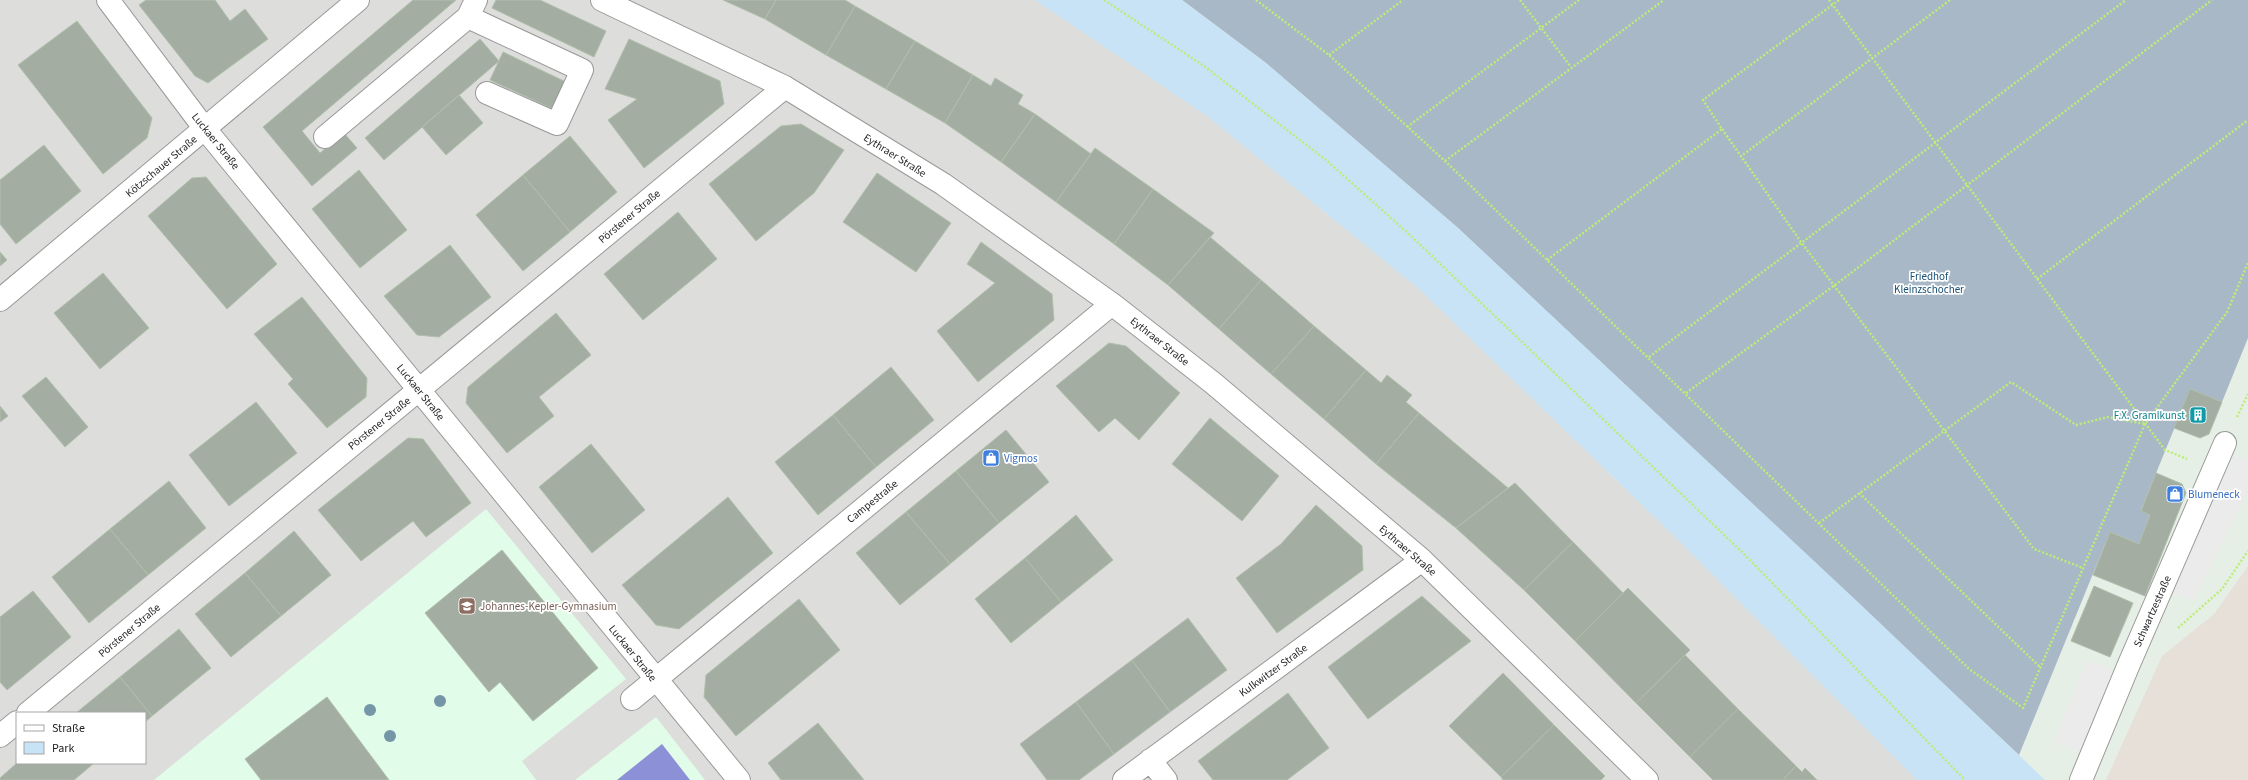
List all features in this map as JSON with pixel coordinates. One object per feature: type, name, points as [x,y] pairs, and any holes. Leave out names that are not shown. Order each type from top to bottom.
[{"type":"street","name":"Luckaer Straße","points":[[108,0],[205,129],[420,390],[655,680],[739,780]]},
{"type":"street","name":"Kötzschauer Straße","points":[[0,300],[358,0]]},
{"type":"street","name":"Eythraer Straße","points":[[602,0],[785,87],[943,184],[1112,304],[1213,384],[1422,560],[1647,780]]},
{"type":"street","points":[[325,137],[472,8],[582,70],[557,124],[487,94]]},
{"type":"street","name":"Pörstener Straße","points":[[29,712],[785,87]]},
{"type":"street","name":"Campestraße","points":[[632,699],[1112,304]]},
{"type":"street","name":"Schwartzestraße","points":[[2081,780],[2129,664],[2225,443]]},
{"type":"street","name":"Kulkwitzer Straße","points":[[1124,780],[1422,560]]},
{"type":"street","points":[[0,736],[16,723]]},
{"type":"street","points":[[1150,760],[1166,780]]},
{"type":"path","points":[[1104,0],[1204,66],[1326,160],[1410,235],[1742,552],[1965,780]]},
{"type":"path","points":[[1256,0],[1329,55],[1445,161],[1649,357],[1968,668],[2023,708],[2146,424],[2227,312],[2248,262]]},
{"type":"path","points":[[1329,55],[1403,0]]},
{"type":"path","points":[[1520,0],[1571,67]]},
{"type":"path","points":[[1407,127],[1579,0]]},
{"type":"path","points":[[1445,161],[1664,0]]},
{"type":"path","points":[[1829,0],[2165,450],[2214,469]]},
{"type":"path","points":[[1839,0],[1702,100],[1740,157],[1801,242],[2034,549],[2083,568]]},
{"type":"path","points":[[1740,157],[1950,0]]},
{"type":"path","points":[[1649,357],[2126,0]]},
{"type":"path","points":[[1686,393],[1834,285],[2212,0]]},
{"type":"path","points":[[2037,279],[2248,120]]},
{"type":"path","points":[[1547,260],[1722,129]]},
{"type":"path","points":[[1819,523],[2011,382],[2076,425],[2108,417],[2146,424]]},
{"type":"path","points":[[1859,493],[2040,667]]},
{"type":"path","points":[[2173,631],[2222,589],[2248,551]]},
{"type":"shaded area","points":[[0,0],[1035,0],[1207,116],[1419,289],[1676,538],[1917,780],[0,780]]},
{"type":"shaded area","points":[[2235,455],[2248,460],[2248,490],[2194,600],[2171,594]]},
{"type":"shaded area","name":"Johannes-Kepler-Gymnasium","points":[[486,509],[626,679],[522,761],[536,780],[154,780]]},
{"type":"shaded area","points":[[2248,566],[2248,780],[2106,780],[2162,656],[2214,614]]},
{"type":"shaded area","points":[[2087,660],[2112,670],[2079,752],[2054,742]]},
{"type":"shaded area","points":[[656,717],[705,780],[575,780]]},
{"type":"shaded area","points":[[662,744],[690,780],[617,780]]},
{"type":"green space","points":[[1035,0],[1182,0],[1266,63],[1458,228],[1859,603],[2045,780],[1917,780],[1676,538],[1419,289],[1207,116]]},
{"type":"green space","name":"Friedhof Kleinzschocher","points":[[1182,0],[2248,0],[2248,338],[2222,402],[2190,390],[2141,510],[2150,515],[2139,544],[2110,532],[2019,755],[1458,228],[1266,63]]},
{"type":"building","points":[[146,0],[215,0],[230,21],[245,9],[268,39],[208,83],[195,76],[139,5]]},
{"type":"building","points":[[413,0],[456,0],[302,131],[320,153],[344,133],[357,148],[312,186],[263,127]]},
{"type":"building","points":[[496,0],[540,0],[606,31],[594,57],[492,8]]},
{"type":"building","points":[[723,0],[776,0],[765,19]]},
{"type":"building","points":[[776,0],[845,0],[855,6],[826,55],[765,19]]},
{"type":"building","points":[[855,6],[915,41],[886,89],[826,55]]},
{"type":"building","points":[[77,21],[152,118],[147,138],[103,174],[18,65]]},
{"type":"building","points":[[480,39],[499,61],[384,160],[365,138]]},
{"type":"building","points":[[629,39],[720,81],[724,104],[644,168],[608,120],[637,99],[605,89]]},
{"type":"building","points":[[915,41],[973,75],[945,123],[886,89]]},
{"type":"building","points":[[503,52],[566,82],[553,109],[490,80]]},
{"type":"building","points":[[973,75],[991,86],[995,78],[1023,95],[1018,104],[1035,114],[1001,162],[945,123]]},
{"type":"building","points":[[459,95],[483,123],[446,155],[422,127]]},
{"type":"building","points":[[1035,114],[1091,154],[1056,202],[1001,162]]},
{"type":"building","points":[[801,124],[844,150],[814,193],[756,241],[709,184],[781,126]]},
{"type":"building","points":[[570,136],[617,192],[570,232],[523,175]]},
{"type":"building","points":[[44,145],[81,191],[16,244],[0,224],[0,180]]},
{"type":"building","points":[[1095,148],[1153,189],[1114,244],[1056,202]]},
{"type":"building","points":[[359,170],[407,230],[360,268],[312,209]]},
{"type":"building","points":[[877,173],[951,223],[916,272],[843,222]]},
{"type":"building","points":[[523,175],[570,232],[523,271],[476,215]]},
{"type":"building","points":[[206,177],[277,264],[227,309],[148,216],[192,178]]},
{"type":"building","points":[[1153,189],[1214,233],[1168,285],[1114,244]]},
{"type":"building","points":[[678,212],[717,259],[643,320],[604,274]]},
{"type":"building","points":[[1210,237],[1261,280],[1219,329],[1168,285]]},
{"type":"building","points":[[981,242],[1052,294],[1054,320],[978,382],[937,331],[995,283],[967,264]]},
{"type":"building","points":[[450,245],[491,297],[439,337],[417,335],[384,296]]},
{"type":"building","points":[[0,252],[7,260],[0,266]]},
{"type":"building","points":[[103,273],[149,328],[100,369],[54,313]]},
{"type":"building","points":[[1261,280],[1314,326],[1271,374],[1219,329]]},
{"type":"building","points":[[302,297],[367,378],[366,397],[327,428],[288,384],[293,379],[254,334]]},
{"type":"building","points":[[556,313],[591,355],[539,397],[554,416],[507,453],[466,403],[468,387]]},
{"type":"building","points":[[1314,326],[1366,370],[1324,419],[1271,374]]},
{"type":"building","points":[[1109,343],[1126,346],[1180,393],[1139,440],[1115,418],[1099,432],[1056,386]]},
{"type":"building","points":[[891,367],[934,420],[876,467],[833,415]]},
{"type":"building","points":[[1366,370],[1381,383],[1387,375],[1412,395],[1406,402],[1419,413],[1376,464],[1324,419]]},
{"type":"building","points":[[46,377],[88,427],[65,447],[22,396]]},
{"type":"building","name":"F.X. Gramlkunst","points":[[2190,389],[2222,402],[2209,434],[2200,438],[2174,428]]},
{"type":"building","points":[[256,402],[297,453],[229,506],[189,455]]},
{"type":"building","points":[[0,406],[8,416],[0,422]]},
{"type":"building","points":[[1419,413],[1508,488],[1456,528],[1376,464]]},
{"type":"building","points":[[833,415],[876,467],[818,515],[775,462]]},
{"type":"building","points":[[1210,418],[1279,476],[1242,521],[1172,464]]},
{"type":"building","points":[[1006,430],[1049,482],[999,523],[956,471]]},
{"type":"building","points":[[408,438],[423,439],[471,503],[426,537],[413,521],[361,561],[318,510]]},
{"type":"building","points":[[591,444],[645,510],[592,553],[539,487]]},
{"type":"building","points":[[956,471],[999,523],[950,564],[906,512]]},
{"type":"building","points":[[2156,473],[2182,484],[2186,493],[2145,596],[2093,575],[2110,532],[2139,544],[2150,515],[2141,511]]},
{"type":"building","points":[[169,481],[206,528],[148,575],[110,529]]},
{"type":"building","points":[[1515,483],[1573,542],[1524,590],[1456,528]]},
{"type":"building","points":[[728,497],[773,553],[679,629],[656,625],[622,585]]},
{"type":"building","points":[[1316,505],[1362,546],[1363,570],[1277,633],[1236,578],[1281,544]]},
{"type":"building","points":[[906,512],[950,564],[900,605],[856,553]]},
{"type":"building","points":[[1076,515],[1113,560],[1061,602],[1025,558]]},
{"type":"building","points":[[110,529],[148,575],[89,623],[52,577]]},
{"type":"building","points":[[294,531],[331,575],[281,616],[245,573]]},
{"type":"building","points":[[1573,542],[1623,593],[1575,641],[1524,590]]},
{"type":"building","points":[[502,550],[598,668],[533,721],[500,682],[489,692],[425,613]]},
{"type":"building","points":[[1025,558],[1061,602],[1011,643],[975,599]]},
{"type":"building","points":[[245,573],[281,616],[231,657],[195,614]]},
{"type":"building","points":[[2094,586],[2133,603],[2110,657],[2071,641]]},
{"type":"building","points":[[1628,588],[1690,650],[1636,703],[1575,641]]},
{"type":"building","points":[[33,591],[71,637],[7,690],[0,682],[0,617]]},
{"type":"building","points":[[1422,596],[1471,641],[1368,719],[1328,667]]},
{"type":"building","points":[[799,599],[840,650],[736,736],[704,697],[706,675]]},
{"type":"building","points":[[1188,618],[1227,670],[1170,712],[1132,660]]},
{"type":"building","points":[[179,629],[211,668],[152,716],[120,677]]},
{"type":"building","points":[[1685,655],[1738,709],[1690,757],[1636,703]]},
{"type":"building","points":[[1132,660],[1170,712],[1114,754],[1076,702]]},
{"type":"building","points":[[1503,673],[1554,725],[1501,777],[1449,726]]},
{"type":"building","points":[[120,677],[152,716],[146,721],[146,712],[77,712]]},
{"type":"building","points":[[1288,693],[1329,748],[1287,780],[1213,780],[1198,761]]},
{"type":"building","points":[[327,697],[389,780],[261,780],[245,759]]},
{"type":"building","points":[[1076,702],[1114,754],[1079,780],[1047,780],[1020,744]]},
{"type":"building","points":[[1738,709],[1796,766],[1783,780],[1713,780],[1690,757]]},
{"type":"building","points":[[818,723],[864,780],[781,780],[768,763]]},
{"type":"building","points":[[1554,725],[1605,776],[1601,780],[1503,780],[1501,777]]},
{"type":"building","points":[[16,764],[93,764],[74,780],[0,780],[0,778]]},
{"type":"building","points":[[1796,766],[1802,772],[1805,768],[1817,780],[1783,780]]},
{"type":"place","name":"F.X. Gramlkunst","points":[[2198,415]]},
{"type":"place","name":"Vigmos","points":[[991,458]]},
{"type":"place","name":"Blumeneck","points":[[2175,494]]},
{"type":"place","name":"Johannes-Kepler-Gymnasium","points":[[467,606]]}]
